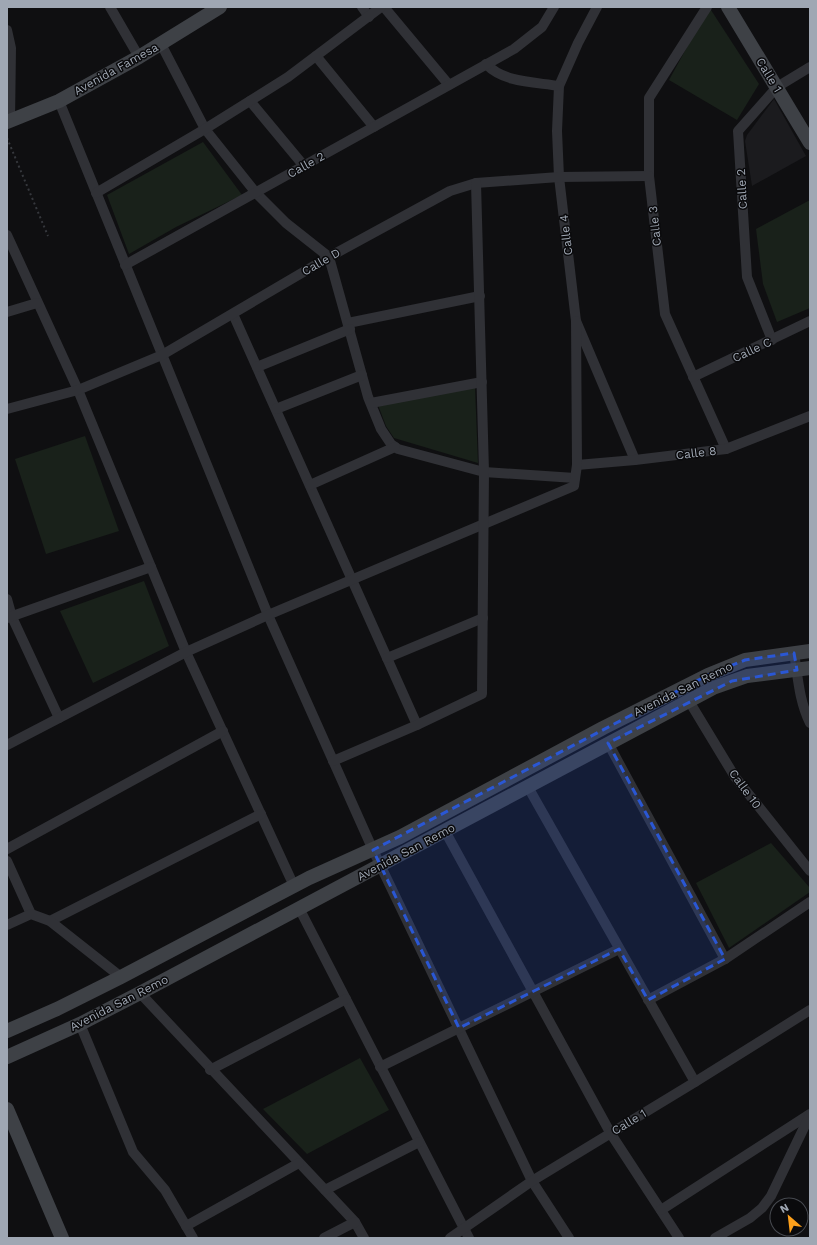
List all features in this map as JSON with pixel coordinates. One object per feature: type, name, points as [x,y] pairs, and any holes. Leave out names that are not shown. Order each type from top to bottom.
[{"type":"main road","name":"Avenida Famesa","points":[[8,122],[59,101],[139,57],[220,7]]},
{"type":"main road","name":"Calle 1","points":[[728,7],[810,143]]},
{"type":"main road","name":"Avenida San Remo","points":[[7,1031],[57,1010],[294,886],[345,861],[373,850],[603,728],[714,672],[745,660],[810,651]]},
{"type":"main road","name":"Avenida San Remo","points":[[7,1057],[80,1024],[140,993],[381,866],[608,743],[732,680],[747,676],[803,669]]},
{"type":"main road","points":[[7,1109],[62,1238]]},
{"type":"street","points":[[110,7],[139,57]]},
{"type":"street","points":[[362,7],[369,17]]},
{"type":"street","points":[[96,192],[205,129],[288,77],[383,7],[450,85]]},
{"type":"street","name":"Calle 4","points":[[598,7],[578,43],[559,86],[557,131],[559,177],[576,320],[635,460]]},
{"type":"street","name":"Calle 3","points":[[707,7],[649,98],[649,176],[665,314],[726,449]]},
{"type":"street","name":"Calle 2","points":[[125,265],[450,85],[531,37],[542,27],[552,8]]},
{"type":"street","points":[[7,30],[11,48],[8,122]]},
{"type":"street","points":[[161,44],[205,129],[256,193],[286,223],[329,257],[362,375],[380,429],[395,446],[484,472],[575,478]]},
{"type":"street","points":[[316,56],[374,127]]},
{"type":"street","points":[[486,64],[493,71],[504,77],[559,86]]},
{"type":"street","name":"Calle 2","points":[[772,340],[747,277],[738,131],[777,87],[810,67]]},
{"type":"street","points":[[59,101],[268,615],[333,761],[373,850],[532,1181],[570,1238]]},
{"type":"street","points":[[250,101],[304,166]]},
{"type":"street","name":"Calle D","points":[[7,409],[78,390],[162,355],[329,257],[430,201],[450,192],[476,183],[559,177],[649,176]]},
{"type":"street","points":[[333,761],[417,725],[482,694],[484,472],[476,183]]},
{"type":"street","points":[[7,235],[78,390],[186,652],[294,886]]},
{"type":"street","points":[[257,367],[349,326],[480,296]]},
{"type":"street","points":[[7,312],[37,303]]},
{"type":"street","points":[[233,314],[417,725]]},
{"type":"street","points":[[7,746],[186,652],[268,615],[574,486],[577,465],[576,320]]},
{"type":"street","name":"Calle C","points":[[693,377],[810,321]]},
{"type":"street","points":[[276,409],[362,375]]},
{"type":"street","points":[[371,403],[482,382]]},
{"type":"street","name":"Calle 8","points":[[577,465],[635,460],[726,449],[810,416]]},
{"type":"street","points":[[310,485],[395,446]]},
{"type":"street","points":[[9,618],[151,567]]},
{"type":"street","points":[[7,599],[9,618],[59,718]]},
{"type":"street","points":[[387,658],[483,618]]},
{"type":"street","points":[[794,653],[803,669],[804,711],[810,723]]},
{"type":"street","name":"Calle 10","points":[[689,701],[734,777],[810,871]]},
{"type":"street","points":[[7,849],[223,731]]},
{"type":"street","points":[[608,743],[725,959]]},
{"type":"street","points":[[528,787],[695,1082]]},
{"type":"street","points":[[50,921],[261,814]]},
{"type":"street","points":[[445,831],[611,1134],[679,1238]]},
{"type":"street","points":[[7,861],[31,914]]},
{"type":"street","points":[[648,1000],[725,959],[810,902]]},
{"type":"street","points":[[299,908],[469,1238]]},
{"type":"street","points":[[7,925],[31,914],[50,921],[121,977]]},
{"type":"street","points":[[380,1067],[619,949]]},
{"type":"street","points":[[140,993],[210,1070],[355,1222],[364,1238]]},
{"type":"street","points":[[210,1070],[346,999]]},
{"type":"street","name":"Calle 1","points":[[450,1238],[532,1181],[611,1134],[810,1010]]},
{"type":"street","points":[[80,1024],[133,1152],[165,1190],[193,1238]]},
{"type":"street","points":[[661,1210],[810,1115]]},
{"type":"street","points":[[715,1238],[750,1218],[762,1208],[771,1196],[810,1115]]},
{"type":"street","points":[[325,1190],[419,1142]]},
{"type":"street","points":[[186,1226],[299,1164]]},
{"type":"street","points":[[324,1238],[355,1222]]},
{"type":"path","points":[[7,138],[48,236]]},
{"type":"highlighted area","points":[[794,653],[797,670],[732,681],[608,743],[725,959],[648,1000],[619,949],[459,1028],[373,850],[708,675],[745,660]]},
{"type":"shaded area","points":[[709,7],[759,84],[737,120],[669,80]]},
{"type":"shaded area","points":[[774,99],[806,156],[752,186],[745,141],[747,135]]},
{"type":"shaded area","points":[[203,142],[242,195],[176,227],[129,254],[107,195]]},
{"type":"shaded area","points":[[810,200],[810,308],[777,322],[763,284],[756,229]]},
{"type":"shaded area","points":[[475,387],[478,463],[394,438],[386,426],[378,405]]},
{"type":"shaded area","points":[[85,436],[119,531],[46,554],[15,459]]},
{"type":"shaded area","points":[[144,581],[169,646],[93,683],[60,611]]},
{"type":"shaded area","points":[[771,843],[810,888],[810,892],[729,948],[696,883]]},
{"type":"shaded area","points":[[360,1058],[389,1110],[307,1154],[263,1109]]}]
